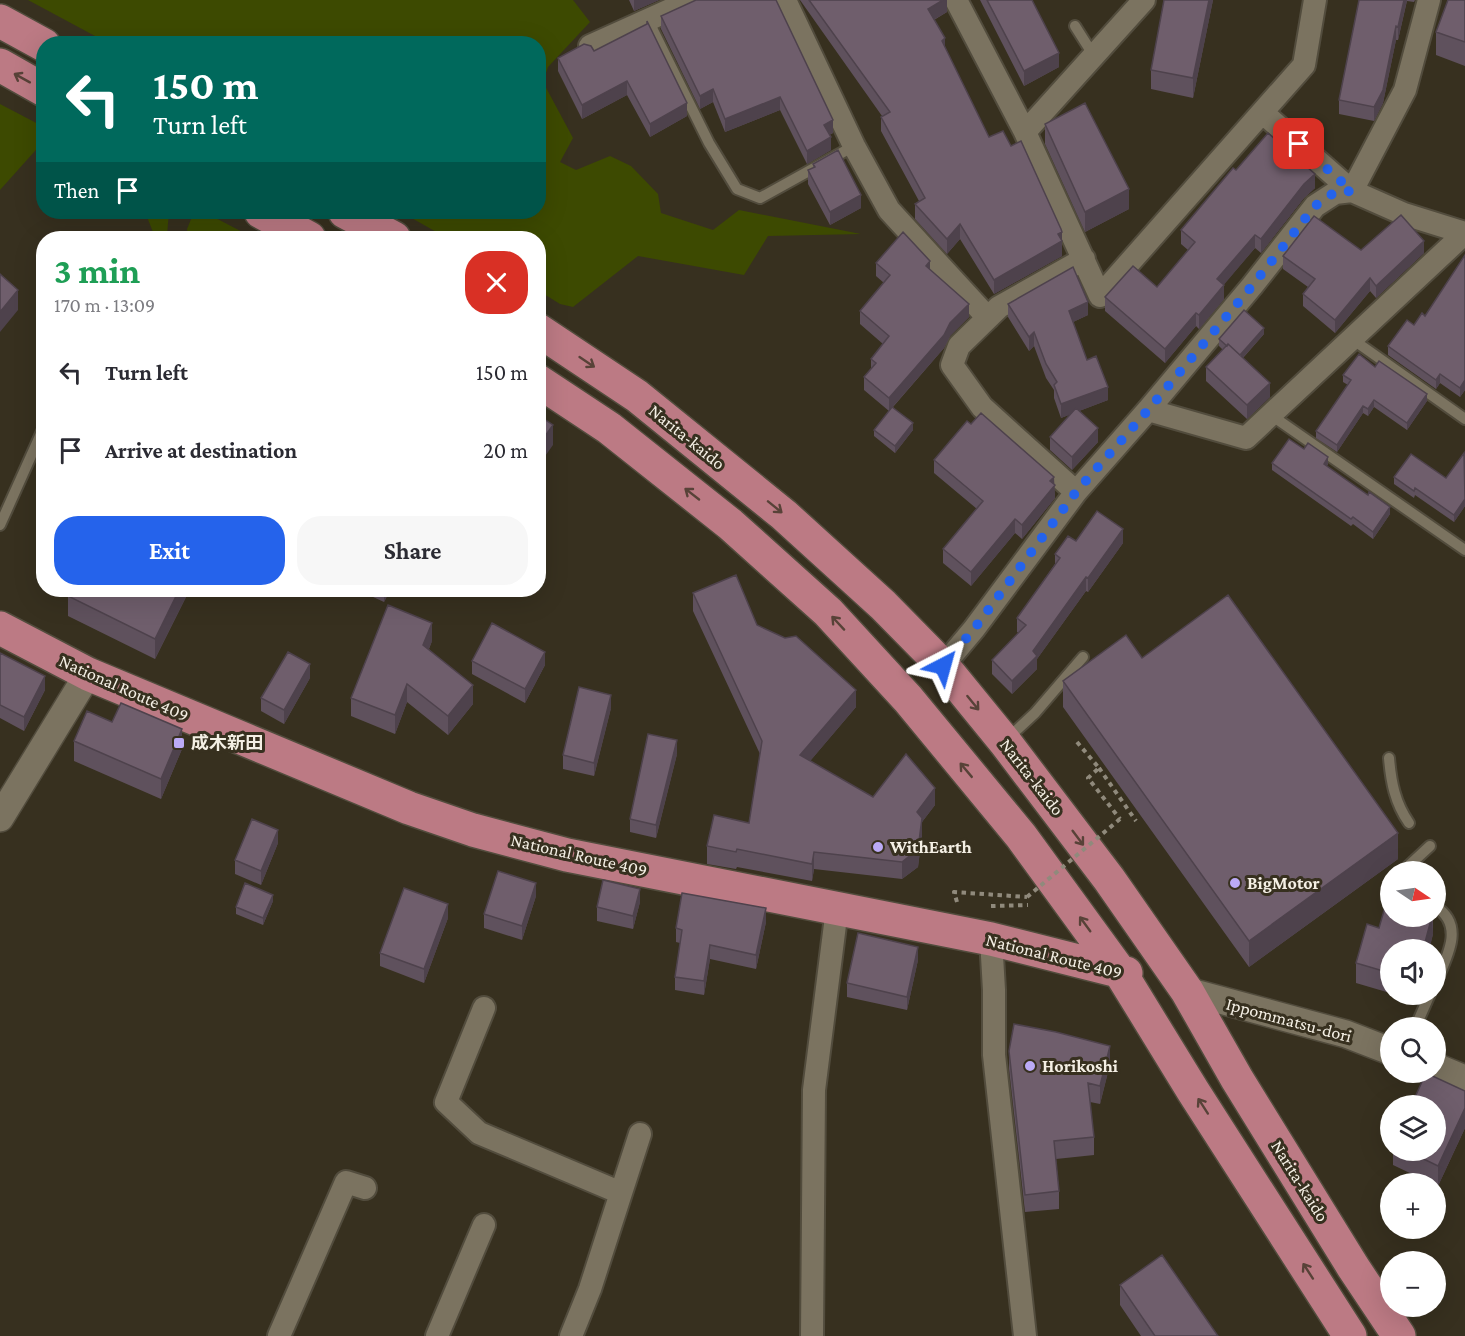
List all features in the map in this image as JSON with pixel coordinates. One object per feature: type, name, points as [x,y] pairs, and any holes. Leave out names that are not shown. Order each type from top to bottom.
[{"type":"highway","points":[[0,21],[36,41]]},
{"type":"highway","points":[[0,65],[36,85]]},
{"type":"highway","points":[[274,219],[296,231]]},
{"type":"highway","points":[[358,219],[380,231]]},
{"type":"highway","name":"Narita-kaido","points":[[546,335],[637,396],[784,515],[883,605],[943,666],[1005,742],[1109,879],[1187,991],[1353,1267],[1399,1336]]},
{"type":"highway","points":[[546,386],[609,428],[712,509],[828,612],[908,699],[1021,836],[1120,972],[1193,1091],[1350,1336]]},
{"type":"highway","name":"National Route 409","points":[[0,628],[88,674],[409,808],[473,831],[567,855],[991,939],[1187,991]]},
{"type":"street","points":[[590,46],[692,0]]},
{"type":"street","points":[[785,0],[854,146],[889,210],[988,318]]},
{"type":"street","points":[[956,0],[1025,132],[1100,296],[1304,65],[1314,0]]},
{"type":"street","points":[[1025,132],[1144,0]]},
{"type":"street","points":[[1352,191],[1405,90],[1429,0]]},
{"type":"street","points":[[1148,410],[1246,438],[1465,233],[1404,214],[1352,191],[1263,113]]},
{"type":"street","points":[[943,666],[1076,492],[1252,286],[1315,206],[1335,192],[1352,191]]},
{"type":"street","points":[[1076,492],[982,407],[952,365],[959,346],[999,307],[1084,259]]},
{"type":"street","points":[[0,818],[88,674]]},
{"type":"street","points":[[812,1336],[814,1090],[837,909]]},
{"type":"street","points":[[991,939],[994,1055],[1025,1336]]},
{"type":"street","name":"Ippommatsu-dori","points":[[1187,991],[1346,1034],[1380,1047]]},
{"type":"street","points":[[484,1008],[446,1102],[479,1133],[621,1193]]},
{"type":"street","points":[[1446,1071],[1465,1079]]},
{"type":"street","points":[[571,1336],[590,1290],[640,1134]]},
{"type":"street","points":[[279,1336],[346,1182],[365,1188]]},
{"type":"street","points":[[437,1336],[484,1224]]},
{"type":"lane","points":[[648,20],[709,143],[737,189],[759,198],[854,146]]},
{"type":"lane","points":[[1075,26],[1094,56]]},
{"type":"lane","points":[[1352,339],[1465,419]]},
{"type":"lane","points":[[1271,415],[1465,550]]},
{"type":"lane","points":[[0,525],[36,445]]},
{"type":"lane","points":[[1005,742],[1035,713],[1083,657]]},
{"type":"lane","points":[[1389,758],[1391,781],[1399,810],[1408,823]]},
{"type":"lane","points":[[1414,861],[1430,846]]},
{"type":"lane","points":[[1446,916],[1454,928],[1453,943],[1446,959]]},
{"type":"path","points":[[1077,742],[1136,820]]},
{"type":"path","points":[[958,906],[954,892],[1028,897],[1120,819],[1088,778],[1098,768]]},
{"type":"path","points":[[981,906],[1028,905]]},
{"type":"green space","points":[[28,0],[573,0],[590,22],[548,67],[546,73],[546,36],[95,36]]},
{"type":"green space","points":[[546,88],[573,138],[560,162],[576,170],[610,156],[631,166],[658,194],[661,213],[713,230],[739,210],[861,234],[768,236],[744,275],[638,256],[573,307],[560,304],[546,295],[546,231],[435,231],[413,219],[546,219]]},
{"type":"green space","points":[[0,104],[36,123],[36,150],[0,190]]},
{"type":"green space","points":[[148,219],[168,219],[167,231],[153,231]]},
{"type":"green space","points":[[191,219],[217,219],[241,231],[187,231]]},
{"type":"building","points":[[696,0],[776,0],[833,120],[824,125],[831,137],[807,151],[780,97],[725,119],[713,89],[700,96],[661,16]]},
{"type":"building","points":[[809,0],[943,0],[928,9],[945,38],[942,41],[989,137],[1003,131],[1011,146],[1021,141],[1061,229],[1062,232],[1058,234],[1062,241],[994,280],[960,224],[947,239],[915,204],[925,198],[881,117],[890,112]]},
{"type":"building","points":[[987,0],[1032,0],[1059,53],[1024,71]]},
{"type":"building","points":[[1164,0],[1209,0],[1193,78],[1151,70]]},
{"type":"building","points":[[1359,0],[1404,0],[1398,27],[1396,26],[1383,90],[1374,107],[1339,100]]},
{"type":"building","points":[[1448,0],[1465,0],[1465,42],[1436,32]]},
{"type":"building","points":[[647,21],[687,103],[650,124],[627,81],[582,105],[558,58],[584,44],[591,46],[594,51],[647,24]]},
{"type":"building","points":[[1085,103],[1129,189],[1085,212],[1045,124]]},
{"type":"building","points":[[1268,133],[1315,174],[1304,184],[1261,239],[1255,235],[1217,279],[1224,285],[1199,315],[1196,313],[1165,349],[1105,297],[1133,266],[1157,287],[1195,242],[1181,230],[1233,168],[1236,170]]},
{"type":"building","points":[[838,150],[861,195],[830,212],[808,170],[815,167],[813,164]]},
{"type":"building","points":[[1401,215],[1424,241],[1376,286],[1370,278],[1335,320],[1303,294],[1315,279],[1283,256],[1314,216],[1361,250]]},
{"type":"building","points":[[903,232],[930,261],[926,266],[969,304],[950,323],[944,335],[889,398],[864,377],[876,363],[871,359],[889,336],[860,311],[890,275],[876,263]]},
{"type":"building","points":[[1465,255],[1465,380],[1460,388],[1440,374],[1436,380],[1388,346],[1407,320],[1414,325],[1422,313],[1425,316]]},
{"type":"building","points":[[1073,267],[1088,302],[1069,311],[1087,360],[1096,356],[1108,387],[1061,404],[1054,385],[1057,382],[1046,364],[1034,332],[1029,337],[1008,304]]},
{"type":"building","points":[[0,274],[18,290],[0,312]]},
{"type":"building","points":[[1244,310],[1264,328],[1240,355],[1219,339]]},
{"type":"building","points":[[1228,344],[1270,383],[1247,405],[1206,367]]},
{"type":"building","points":[[1359,354],[1375,367],[1379,361],[1427,394],[1407,423],[1374,400],[1368,409],[1363,406],[1337,445],[1316,431],[1351,380],[1343,375]]},
{"type":"building","points":[[892,407],[913,423],[895,446],[874,430]]},
{"type":"building","points":[[1076,408],[1098,428],[1072,457],[1050,437]]},
{"type":"building","points":[[981,413],[1054,477],[1050,481],[1055,485],[1022,525],[1015,519],[971,572],[943,549],[983,501],[934,460],[967,421],[971,424]]},
{"type":"building","points":[[546,420],[553,425],[546,435]]},
{"type":"building","points":[[1289,439],[1304,449],[1308,443],[1328,457],[1324,464],[1368,495],[1369,492],[1390,507],[1373,532],[1272,463]]},
{"type":"building","points":[[1464,453],[1465,499],[1454,515],[1415,488],[1414,491],[1394,477],[1411,454],[1446,478]]},
{"type":"building","points":[[1097,511],[1123,529],[1033,651],[1037,656],[1012,681],[992,660],[1026,625],[1017,618],[1060,558],[1055,554],[1068,536],[1076,541]]},
{"type":"building","points":[[736,575],[757,625],[785,638],[796,636],[856,690],[800,755],[873,797],[906,754],[935,788],[917,812],[922,818],[918,849],[902,862],[814,852],[812,864],[737,849],[736,852],[707,846],[714,815],[749,823],[762,741],[693,593]]},
{"type":"building","points":[[1228,595],[1398,833],[1249,941],[1063,681],[1126,635],[1142,658]]},
{"type":"building","points":[[70,597],[176,597],[155,639]]},
{"type":"building","points":[[388,605],[432,623],[423,645],[473,685],[448,716],[407,684],[395,715],[351,698]]},
{"type":"building","points":[[492,623],[545,652],[525,689],[472,661]]},
{"type":"building","points":[[288,652],[310,664],[284,710],[261,698]]},
{"type":"building","points":[[0,653],[45,676],[24,717],[0,705]]},
{"type":"building","points":[[579,687],[611,695],[594,763],[563,755]]},
{"type":"building","points":[[121,703],[182,729],[161,779],[74,741],[87,711],[112,722]]},
{"type":"building","points":[[648,734],[677,740],[656,825],[630,819]]},
{"type":"building","points":[[252,819],[278,830],[261,871],[235,860]]},
{"type":"building","points":[[498,871],[536,883],[522,926],[484,914]]},
{"type":"building","points":[[603,880],[640,889],[633,916],[597,907]]},
{"type":"building","points":[[245,883],[273,895],[263,918],[236,907]]},
{"type":"building","points":[[404,888],[448,904],[424,969],[380,953]]},
{"type":"building","points":[[682,893],[766,908],[756,955],[710,945],[704,981],[675,977],[682,930],[676,928]]},
{"type":"building","points":[[1367,924],[1379,928],[1380,924],[1380,927],[1429,927],[1426,939],[1380,939],[1380,970],[1356,963]]},
{"type":"building","points":[[858,933],[918,947],[907,997],[847,983]]},
{"type":"building","points":[[1014,1024],[1110,1046],[1100,1086],[1088,1083],[1094,1137],[1054,1141],[1059,1191],[1025,1195],[1009,1051]]},
{"type":"building","points":[[1446,1082],[1465,1091],[1465,1108],[1446,1149],[1446,1095],[1416,1095],[1421,1083]]},
{"type":"building","points":[[1428,1161],[1440,1161],[1438,1166]]},
{"type":"building","points":[[1162,1255],[1218,1336],[1155,1336],[1120,1285]]},
{"type":"place","name":"成木新田","points":[[179,743]]},
{"type":"place","name":"WithEarth","points":[[878,847]]},
{"type":"place","name":"BigMotor","points":[[1235,883]]},
{"type":"place","name":"Horikoshi","points":[[1030,1066]]},
{"type":"route","points":[[943,666],[974,629],[1076,492],[1252,286],[1315,206],[1335,192],[1352,191],[1299,144]]}]
